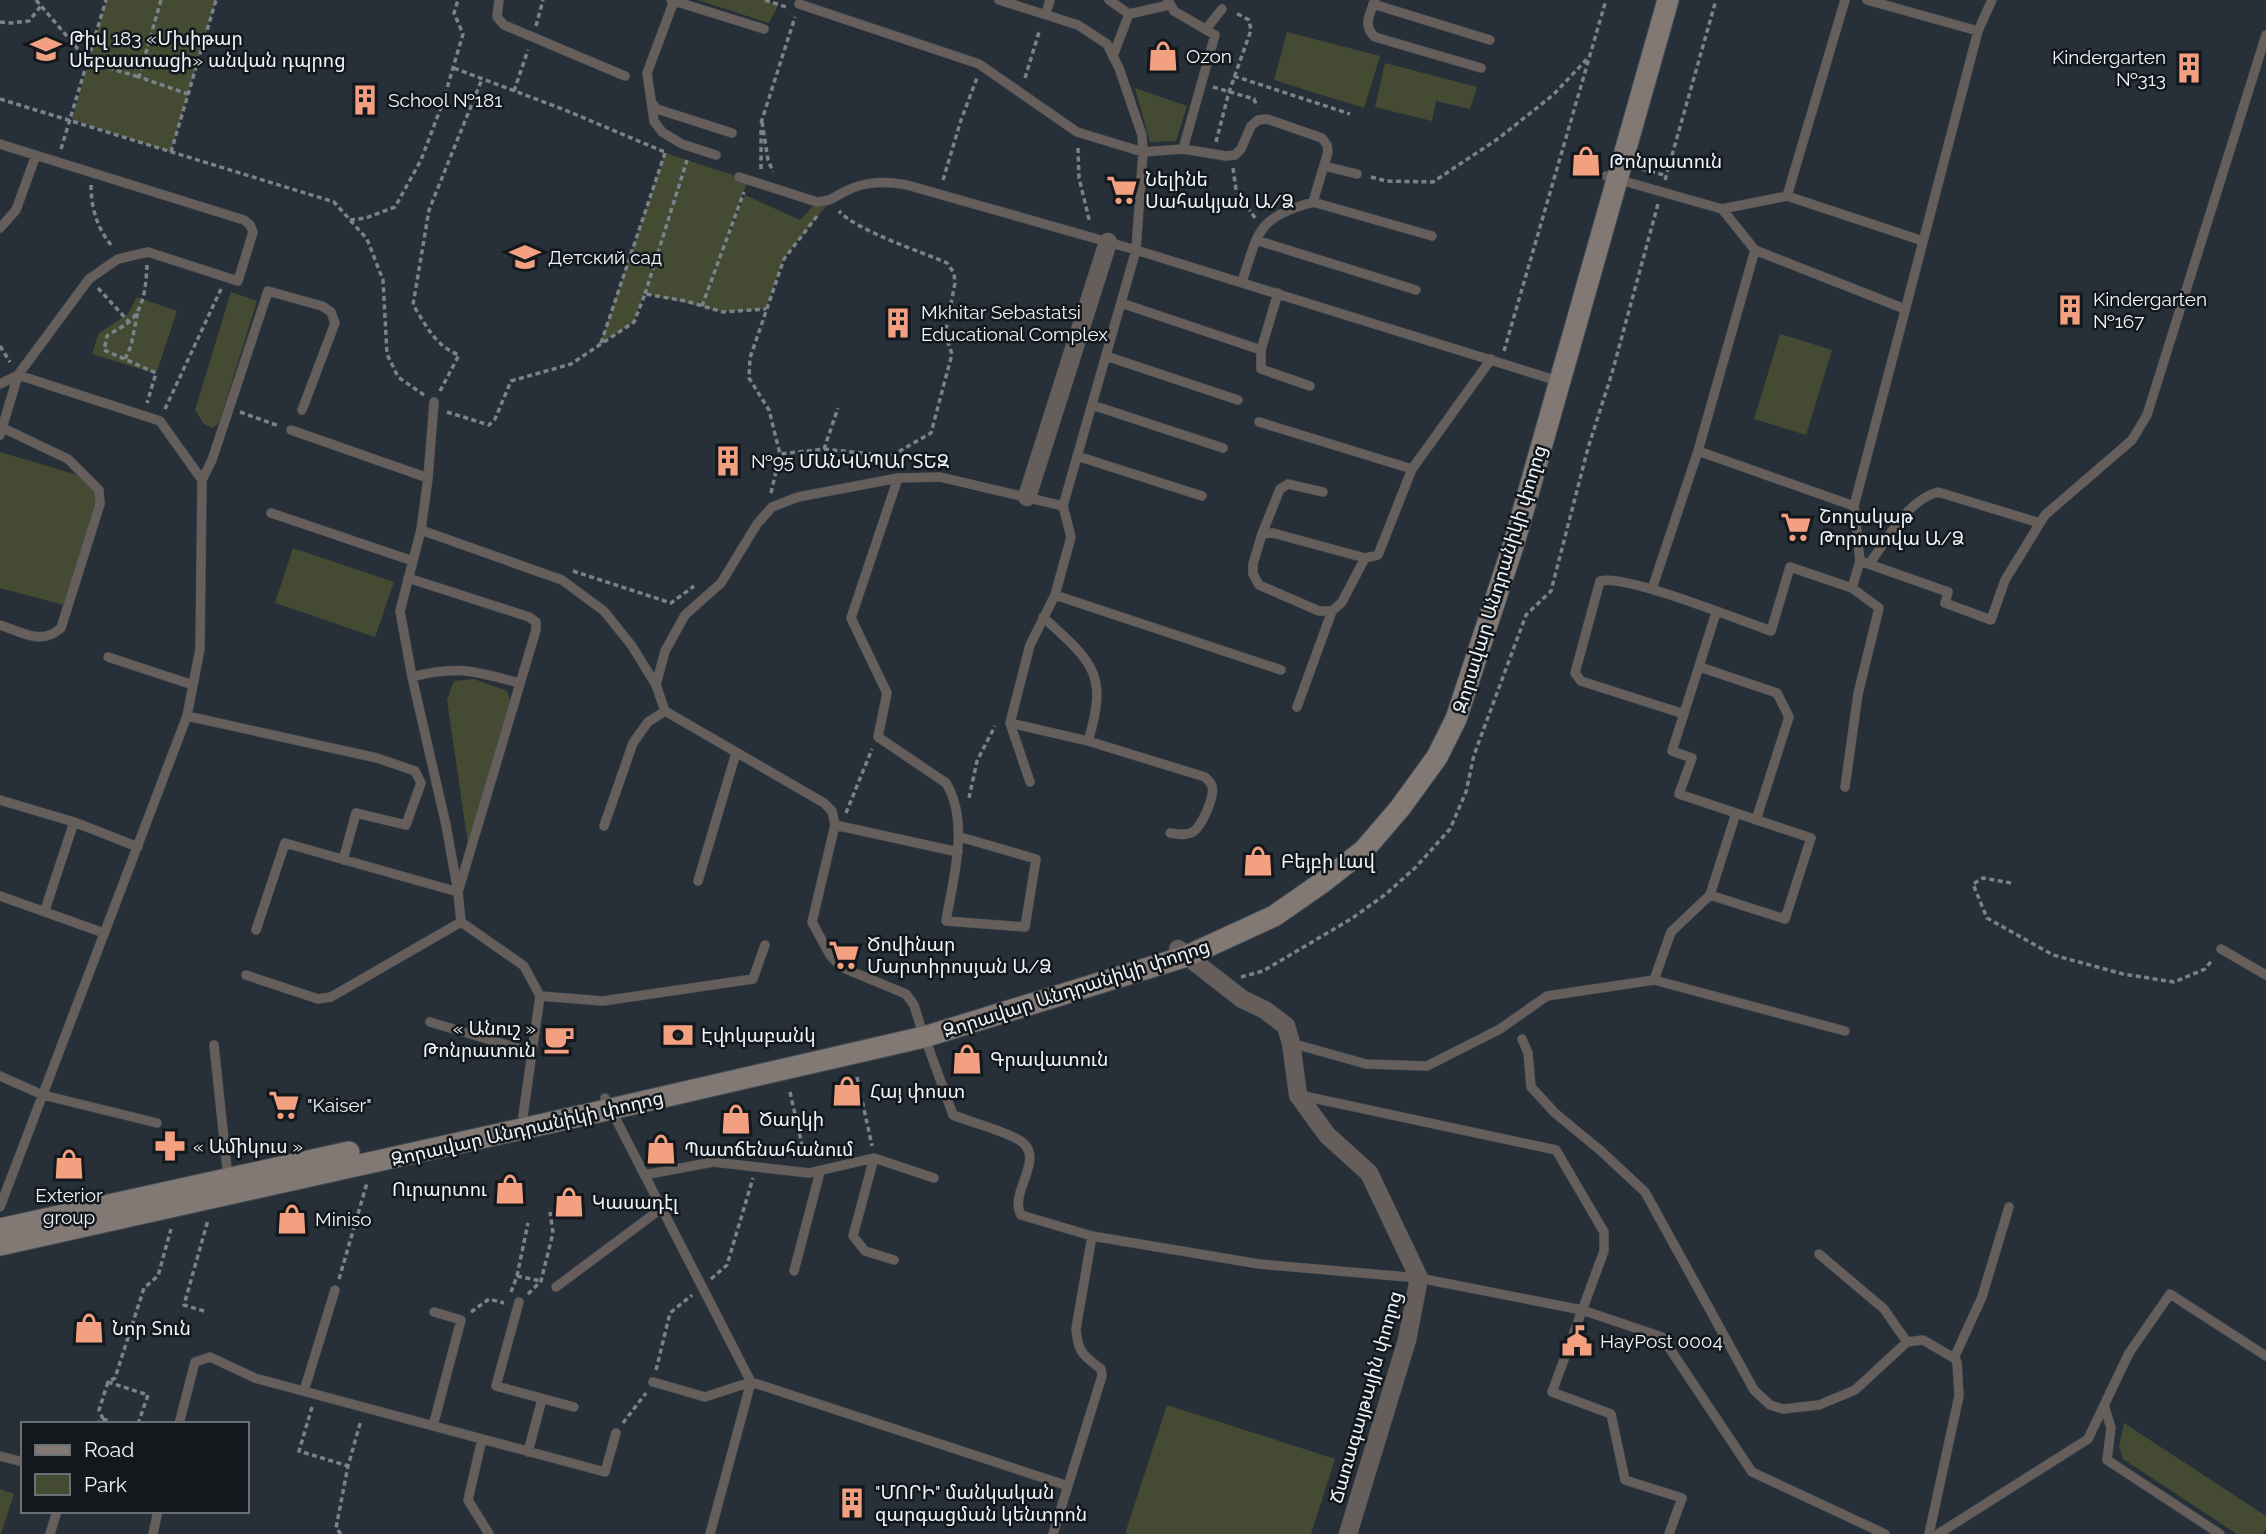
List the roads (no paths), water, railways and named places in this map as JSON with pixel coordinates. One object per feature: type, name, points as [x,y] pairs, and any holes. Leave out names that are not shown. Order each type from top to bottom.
[{"type":"main road","name":"Զորավար Անդրանիկի փողոց","points":[[1619,174],[1656,0]]},
{"type":"main road","name":"Զորավար Անդրանիկի փողոց","points":[[0,1245],[923,1032],[1183,952],[1273,916],[1364,850],[1400,808],[1437,757],[1456,719],[1514,543],[1554,380],[1619,174],[1668,0]]},
{"type":"main road","name":"Զորավար Անդրանիկի փողոց","points":[[0,1229],[523,1116],[608,1104]]},
{"type":"street","points":[[1027,498],[1101,241]]},
{"type":"street","name":"Ճառագայթային փողոց","points":[[1183,952],[1242,999],[1265,1010],[1286,1026],[1298,1095],[1327,1135],[1369,1173],[1419,1278],[1407,1340],[1348,1534]]},
{"type":"lane","points":[[499,0],[497,17],[504,24],[625,76]]},
{"type":"lane","points":[[716,155],[682,144],[662,132],[654,121],[648,73],[672,0],[764,29]]},
{"type":"lane","points":[[999,0],[1078,25],[1107,44],[1119,68],[1142,135],[1143,152],[1136,250],[1063,506],[1071,537],[1055,595],[1030,645],[1010,723],[1030,782]]},
{"type":"lane","points":[[1046,13],[1050,0]]},
{"type":"lane","points":[[1108,0],[1129,14]]},
{"type":"lane","points":[[1787,196],[1845,0]]},
{"type":"lane","points":[[1867,0],[1978,31]]},
{"type":"lane","points":[[1865,562],[1854,506],[1978,31],[1993,0]]},
{"type":"lane","points":[[1129,14],[1168,2],[1174,10],[1215,35],[1183,149]]},
{"type":"lane","points":[[1481,68],[1375,37],[1368,32],[1366,25],[1374,2],[1490,40]]},
{"type":"lane","points":[[799,4],[981,65],[1077,132],[1143,152],[1183,149],[1232,155],[1241,149],[1251,126],[1258,120],[1267,119],[1322,138],[1328,145],[1328,150],[1313,202]]},
{"type":"lane","points":[[1206,29],[1222,9]]},
{"type":"lane","points":[[1113,56],[1129,14]]},
{"type":"lane","points":[[1865,562],[1948,592],[1945,603],[1991,620],[2005,580],[2045,515],[2132,440],[2147,415],[2266,35]]},
{"type":"lane","points":[[651,101],[657,109],[732,133]]},
{"type":"lane","points":[[0,144],[244,220],[253,232],[237,281],[147,252],[122,258],[89,279],[18,375],[2,432],[68,459],[99,490],[100,504],[61,628],[52,636],[40,638],[0,625]]},
{"type":"lane","points":[[0,228],[16,210],[36,155]]},
{"type":"lane","points":[[1324,166],[1357,174]]},
{"type":"lane","points":[[1619,174],[1722,209],[1787,196],[1923,241]]},
{"type":"lane","points":[[743,179],[816,201],[830,201],[843,192],[867,183],[907,185],[1136,250],[1554,380]]},
{"type":"lane","points":[[1242,282],[1256,240],[1265,223],[1288,209],[1313,202],[1432,236]]},
{"type":"lane","points":[[1722,209],[1755,250],[1905,309]]},
{"type":"lane","points":[[1256,240],[1416,290]]},
{"type":"lane","points":[[1652,589],[1698,451],[1755,250]]},
{"type":"lane","points":[[0,1207],[187,716],[200,649],[202,480],[212,460],[268,291],[322,306],[331,312],[335,323],[302,410]]},
{"type":"lane","points":[[1278,293],[1261,350],[1261,369],[1310,386]]},
{"type":"lane","points":[[1121,303],[1261,350]]},
{"type":"lane","points":[[1106,356],[1238,400]]},
{"type":"lane","points":[[1262,534],[1273,533],[1365,558],[1378,555],[1412,469],[1496,361]]},
{"type":"lane","points":[[0,384],[18,375],[160,421],[202,480]]},
{"type":"lane","points":[[434,405],[421,530],[400,611],[412,677],[446,825],[461,922],[524,966],[540,996],[523,1116]]},
{"type":"lane","points":[[1092,405],[1223,448]]},
{"type":"lane","points":[[1259,422],[1412,469]]},
{"type":"lane","points":[[291,430],[428,478]]},
{"type":"lane","points":[[1698,451],[1854,506]]},
{"type":"lane","points":[[1077,456],[1202,496]]},
{"type":"lane","points":[[656,685],[666,651],[685,615],[721,583],[757,524],[772,508],[798,497],[898,478],[940,477],[1063,506]]},
{"type":"lane","points":[[898,478],[851,618],[887,693],[878,737],[946,783],[952,793],[960,837],[946,921],[1025,927],[1036,859],[960,837]]},
{"type":"lane","points":[[1323,492],[1288,484],[1280,489],[1262,534],[1253,574],[1259,585],[1319,611],[1332,611]]},
{"type":"lane","points":[[1852,587],[1865,562],[1914,504],[1925,495],[1938,492],[2040,523]]},
{"type":"lane","points":[[271,513],[413,561]]},
{"type":"lane","points":[[421,530],[562,580],[604,611],[632,646],[656,685],[665,711],[824,803],[832,811],[835,825],[812,922],[830,955],[841,967],[906,994],[914,1005],[953,1115],[1021,1141],[1030,1151],[1030,1160],[1018,1200],[1017,1209],[1021,1215],[1092,1236],[1259,1264],[1419,1278],[1582,1310],[1662,1338],[1752,1472],[1885,1534]]},
{"type":"lane","points":[[1297,707],[1332,611],[1342,602],[1365,558]]},
{"type":"lane","points":[[1684,714],[1581,681],[1575,673],[1600,581],[1607,579],[1652,589],[1771,631],[1790,567],[1852,587],[1880,608],[1858,694],[1845,787]]},
{"type":"lane","points":[[408,578],[529,617],[536,622],[536,630],[458,892]]},
{"type":"lane","points":[[1055,595],[1281,670]]},
{"type":"lane","points":[[1710,895],[1786,919],[1811,838],[1679,794],[1692,758],[1672,751],[1716,612]]},
{"type":"lane","points":[[1043,617],[1069,641],[1095,675],[1099,698],[1088,741]]},
{"type":"lane","points":[[108,657],[193,685]]},
{"type":"lane","points":[[1700,667],[1777,693],[1789,717],[1756,820]]},
{"type":"lane","points":[[412,677],[457,668],[519,683]]},
{"type":"lane","points":[[604,825],[633,743],[648,722],[665,711]]},
{"type":"lane","points":[[187,716],[377,758],[415,771],[421,783],[405,825],[356,813],[344,860]]},
{"type":"lane","points":[[1010,723],[1088,741],[1205,776],[1211,785],[1212,794],[1201,824],[1192,833],[1170,833]]},
{"type":"lane","points":[[698,881],[736,753]]},
{"type":"lane","points":[[0,800],[74,822],[138,847]]},
{"type":"lane","points":[[1654,980],[1671,932],[1710,895],[1736,813]]},
{"type":"lane","points":[[45,911],[74,822]]},
{"type":"lane","points":[[835,825],[958,852]]},
{"type":"lane","points":[[256,930],[285,843],[458,892]]},
{"type":"lane","points":[[0,896],[104,933]]},
{"type":"lane","points":[[246,975],[318,999],[331,997],[461,922]]},
{"type":"lane","points":[[540,996],[603,1001],[753,979],[765,945]]},
{"type":"lane","points":[[2221,949],[2266,975]]},
{"type":"lane","points":[[1291,1043],[1366,1064],[1427,1066],[1500,1029],[1547,996],[1654,980],[1845,1031]]},
{"type":"lane","points":[[430,1022],[531,1052]]},
{"type":"lane","points":[[1522,1038],[1528,1053],[1531,1087],[1555,1114],[1601,1151],[1645,1192],[1754,1390],[1770,1405],[1783,1409],[1819,1405],[1855,1390],[1907,1342],[1923,1340],[1954,1357],[1957,1362],[1959,1396],[1929,1534]]},
{"type":"lane","points":[[214,1045],[228,1178]]},
{"type":"lane","points":[[0,1076],[43,1095],[157,1123]]},
{"type":"lane","points":[[1298,1095],[1556,1150],[1604,1232],[1604,1251],[1552,1392],[1611,1414],[1625,1480],[1682,1498],[1669,1534]]},
{"type":"lane","points":[[608,1104],[751,1382],[710,1534]]},
{"type":"lane","points":[[645,1174],[713,1162],[809,1173],[874,1158],[934,1178]]},
{"type":"lane","points":[[874,1158],[853,1236],[865,1251],[894,1260]]},
{"type":"lane","points":[[794,1271],[820,1172]]},
{"type":"lane","points":[[1954,1357],[1982,1297],[2010,1207]]},
{"type":"lane","points":[[556,1287],[662,1209]]},
{"type":"lane","points":[[1054,1534],[1102,1376],[1101,1369],[1079,1351],[1076,1329],[1092,1236]]},
{"type":"lane","points":[[1819,1254],[1884,1309],[1907,1342]]},
{"type":"lane","points":[[304,1391],[335,1290]]},
{"type":"lane","points":[[1938,1534],[2088,1439],[2129,1353],[2170,1294],[2266,1356]]},
{"type":"lane","points":[[519,1303],[496,1386],[573,1407]]},
{"type":"lane","points":[[433,1426],[461,1320],[434,1312]]},
{"type":"lane","points":[[180,1422],[195,1362],[210,1357],[255,1378],[605,1472],[616,1433]]},
{"type":"lane","points":[[653,1382],[705,1397],[751,1382],[1068,1486]]},
{"type":"lane","points":[[528,1452],[542,1399]]},
{"type":"lane","points":[[2104,1405],[2111,1428],[2107,1460],[2220,1534]]},
{"type":"lane","points":[[482,1439],[468,1500],[489,1534]]},
{"type":"lane","points":[[0,1456],[21,1461]]},
{"type":"lane","points":[[50,1534],[56,1513]]},
{"type":"lane","points":[[153,1534],[158,1513]]},
{"type":"place","name":"Թիվ 183 «Մխիթար Սեբաստացի» անվան դպրոց","points":[[46,49]]},
{"type":"place","name":"Ozon","points":[[1163,56]]},
{"type":"place","name":"Kindergarten №313","points":[[2189,68]]},
{"type":"place","name":"School №181","points":[[365,100]]},
{"type":"place","name":"Թոնրատուն","points":[[1586,161]]},
{"type":"place","name":"Նելինե Սահակյան Ա/Ձ","points":[[1122,190]]},
{"type":"place","name":"Детский сад","points":[[525,257]]},
{"type":"place","name":"Kindergarten №167","points":[[2070,310]]},
{"type":"place","name":"Mkhitar Sebastatsi Educational Complex","points":[[898,323]]},
{"type":"place","name":"№95 ՄԱՆԿԱՊԱՐՏԵԶ","points":[[728,461]]},
{"type":"place","name":"Շողակաթ Թորոսովա Ա/Ձ","points":[[1796,527]]},
{"type":"place","name":"Բեյբի Լավ","points":[[1258,861]]},
{"type":"place","name":"Ծովինար Մարտիրոսյան Ա/Ձ","points":[[844,955]]},
{"type":"place","name":"Էվոկաբանկ","points":[[678,1035]]},
{"type":"place","name":"« Անուշ » Թոնրատուն","points":[[559,1039]]},
{"type":"place","name":"Գրավատուն","points":[[967,1059]]},
{"type":"place","name":"Հայ փոստ","points":[[847,1091]]},
{"type":"place","name":"\"Kaiser\"","points":[[284,1105]]},
{"type":"place","name":"Ծաղկի","points":[[736,1119]]},
{"type":"place","name":"« Ամիկուս »","points":[[170,1146]]},
{"type":"place","name":"Պատճենահանում","points":[[661,1149]]},
{"type":"place","name":"Exterior group","points":[[69,1164]]},
{"type":"place","name":"Ուրարտու","points":[[510,1189]]},
{"type":"place","name":"Կասադէլ","points":[[569,1202]]},
{"type":"place","name":"Miniso","points":[[292,1219]]},
{"type":"place","name":"Նոր Տուն","points":[[89,1328]]},
{"type":"place","name":"HayPost 0004","points":[[1577,1341]]},
{"type":"place","name":"\"ՄՈՐԻ\" մանկական զարգացման կենտրոն","points":[[852,1503]]}]
